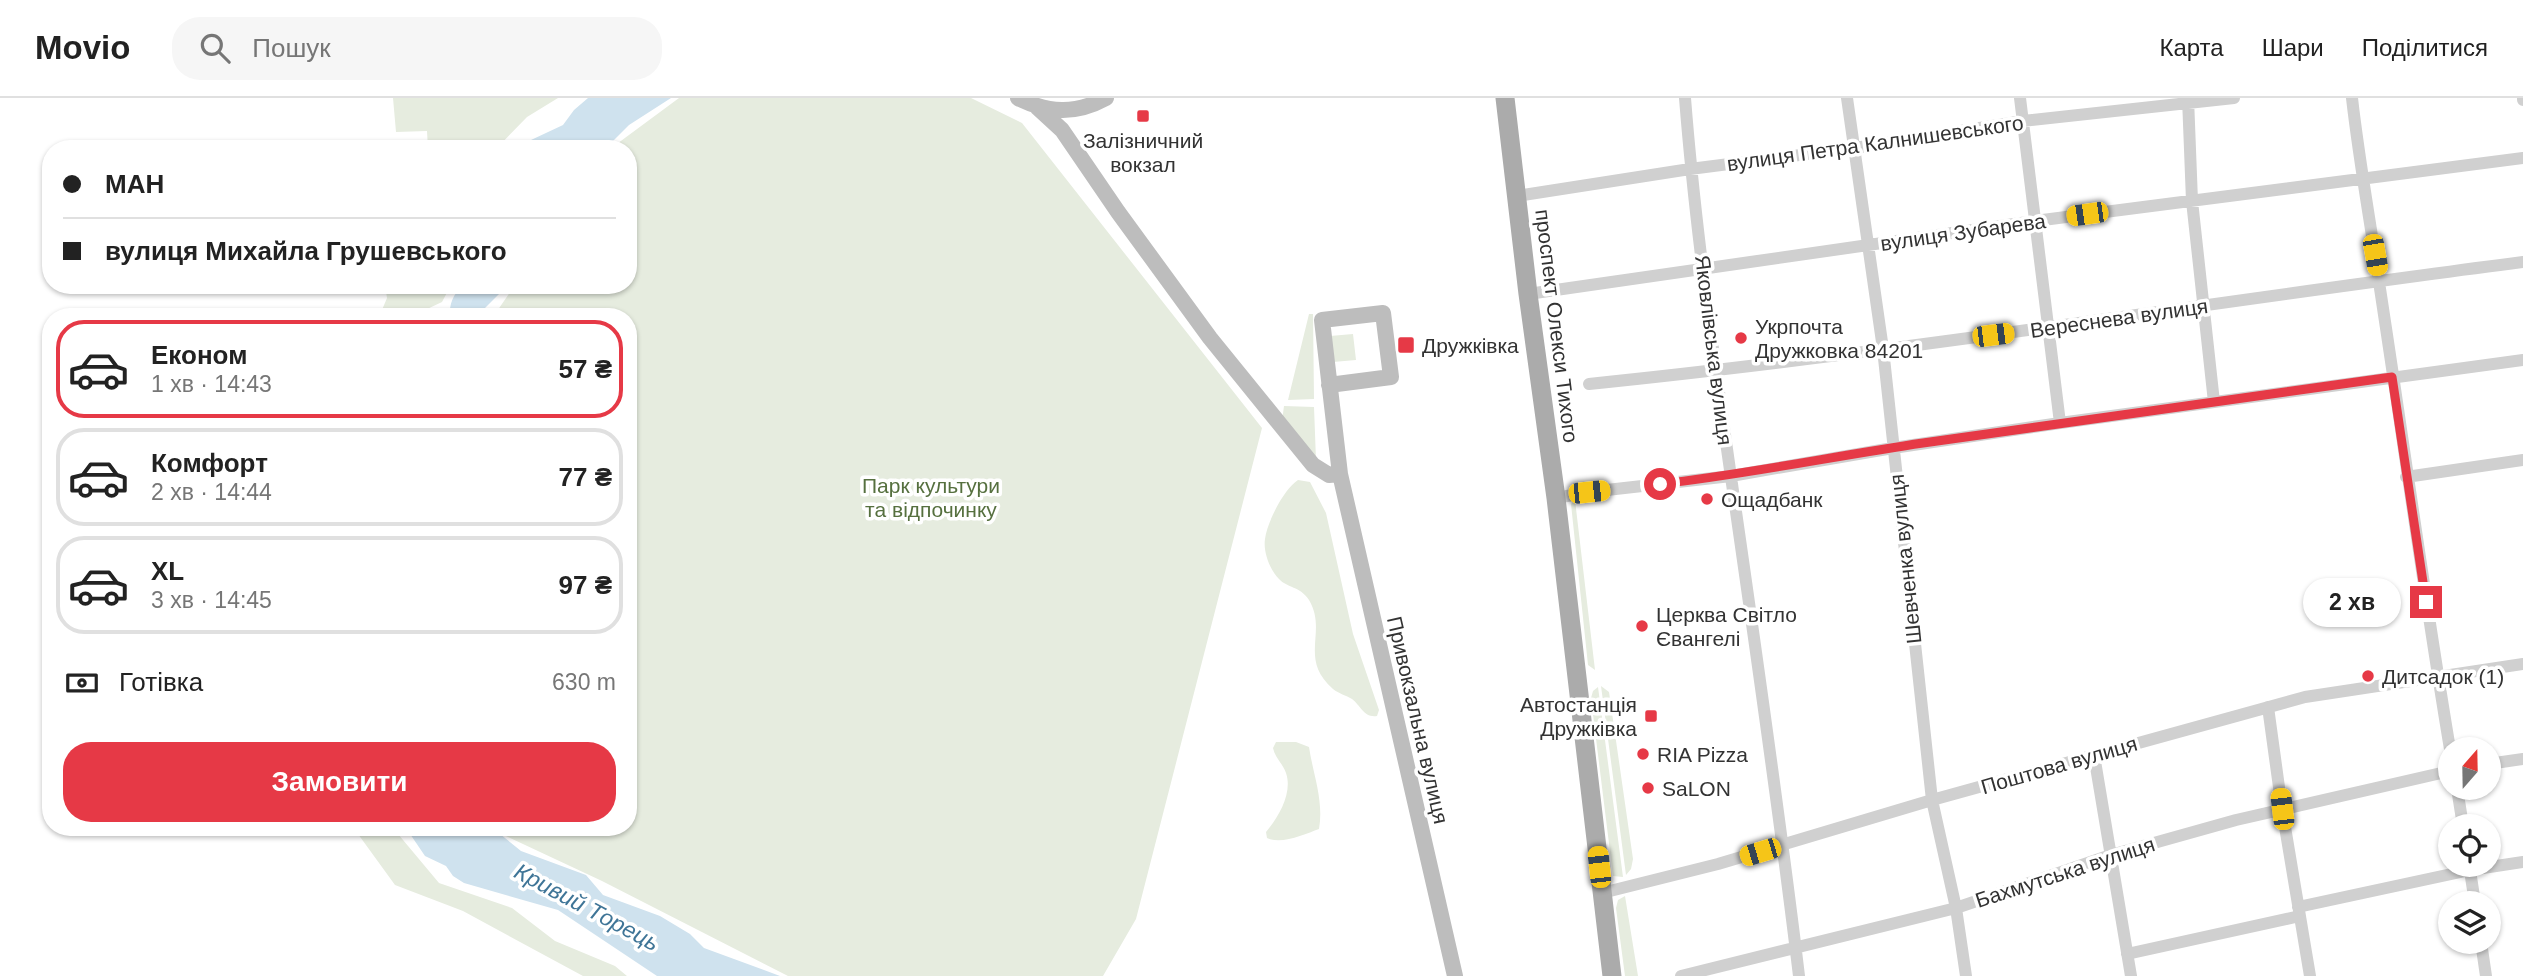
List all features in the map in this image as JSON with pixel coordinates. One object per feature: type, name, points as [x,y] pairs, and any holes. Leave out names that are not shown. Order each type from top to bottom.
[{"type":"main road","name":"проспект Олекси Тихого","points":[[1505,98],[1556,498],[1612,976]]},
{"type":"street","points":[[1018,98],[1050,110],[1069,110],[1106,98]]},
{"type":"street","name":"Яковлівська вулиця","points":[[1685,98],[1690,169],[1714,371],[1731,475],[1799,976]]},
{"type":"street","name":"Шевченка вулиця","points":[[1847,98],[1883,349],[1932,800],[1956,908],[1966,976]]},
{"type":"street","points":[[2020,98],[2060,423]]},
{"type":"street","name":"вулиця Петра Калнишевського","points":[[1517,196],[2023,121],[2234,98]]},
{"type":"street","points":[[2352,98],[2406,477],[2449,737]]},
{"type":"street","points":[[2188,101],[2192,201],[2214,402]]},
{"type":"street","points":[[1037,107],[1062,130],[1183,301],[1313,465],[1329,475],[1340,474]]},
{"type":"street","name":"вулиця Зубарева","points":[[1528,294],[2035,221],[2523,158]]},
{"type":"street","name":"Вереснева вулиця","points":[[1589,384],[1714,371],[2048,328],[2523,262]]},
{"type":"street","name":"Привокзальна вулиця","points":[[1329,385],[1391,377],[1383,313],[1322,320],[1329,385],[1340,474],[1455,976]]},
{"type":"street","points":[[1556,498],[1731,475],[2060,423],[2523,359]]},
{"type":"street","points":[[2406,477],[2523,460]]},
{"type":"street","name":"Поштова вулиця","points":[[1602,893],[1718,864],[1932,800],[2305,697],[2523,664]]},
{"type":"street","points":[[2268,707],[2310,976]]},
{"type":"street","points":[[2094,755],[2131,976]]},
{"type":"street","points":[[2501,762],[2523,759]]},
{"type":"street","name":"Бахмутська вулиця","points":[[1681,976],[1956,908],[2111,855],[2282,809],[2438,774]]},
{"type":"street","points":[[2501,864],[2523,862]]},
{"type":"street","points":[[2127,954],[2438,875]]},
{"type":"street","points":[[2483,954],[2486,976]]},
{"type":"green space","points":[[393,98],[558,98],[527,117],[505,140],[428,140],[427,131],[396,132]]},
{"type":"green space","name":"Парк культури та відпочинку","points":[[679,98],[971,98],[1022,123],[1262,428],[1136,919],[1103,976],[788,976],[602,881],[506,836],[637,836],[637,308],[499,308],[509,294],[637,294],[637,140],[622,140]]},
{"type":"green space","points":[[386,294],[446,294],[442,302],[429,308],[383,308]]},
{"type":"green space","points":[[1309,314],[1313,314],[1314,399],[1288,400]]},
{"type":"green space","points":[[1353,334],[1356,360],[1333,362],[1330,336]]},
{"type":"green space","points":[[1284,406],[1314,407],[1316,460],[1282,421]]},
{"type":"green space","points":[[1298,480],[1310,482],[1326,513],[1353,634],[1379,710],[1377,716],[1366,713],[1352,699],[1335,691],[1323,678],[1315,656],[1316,623],[1309,600],[1302,592],[1279,579],[1268,560],[1265,544],[1269,524],[1282,498]]},
{"type":"green space","points":[[1575,500],[1595,670],[1588,665],[1571,504]]},
{"type":"green space","points":[[1601,686],[1609,692],[1633,859],[1631,869],[1626,875]]},
{"type":"green space","points":[[1598,687],[1623,877],[1613,876],[1591,698]]},
{"type":"green space","points":[[1276,742],[1296,742],[1309,747],[1320,819],[1319,829],[1293,838],[1273,840],[1267,838],[1266,832],[1275,820],[1288,789],[1286,773],[1273,748]]},
{"type":"green space","points":[[359,836],[400,836],[439,883],[512,908],[555,941],[615,966],[627,976],[583,976],[463,911],[395,885]]},
{"type":"green space","points":[[1625,896],[1638,976],[1625,976],[1616,908],[1618,900]]},
{"type":"water","points":[[588,98],[671,98],[629,125],[614,140],[531,140],[563,125],[574,110]]},
{"type":"water","points":[[456,294],[499,294],[485,308],[451,308]]},
{"type":"water","name":"Кривий Торець","points":[[411,836],[502,836],[521,851],[586,875],[603,895],[660,916],[690,934],[704,948],[780,976],[657,976],[558,910],[464,883],[453,876],[446,866],[425,856]]},
{"type":"place","name":"Залізничний вокзал","points":[[1143,116]]},
{"type":"place","name":"Укрпочта Дружковка 84201","points":[[1741,338]]},
{"type":"place","name":"Дружківка","points":[[1406,345]]},
{"type":"place","name":"Ощадбанк","points":[[1707,499]]},
{"type":"place","name":"Церква Світло Євангелі","points":[[1642,626]]},
{"type":"place","name":"Дитсадок (1)","points":[[2368,676]]},
{"type":"place","name":"Автостанція Дружківка","points":[[1651,716]]},
{"type":"place","name":"RIA Pizza","points":[[1643,754]]},
{"type":"place","name":"SaLON","points":[[1648,788]]},
{"type":"route","points":[[1660,484],[2060,423],[2392,377],[2426,602]]}]
